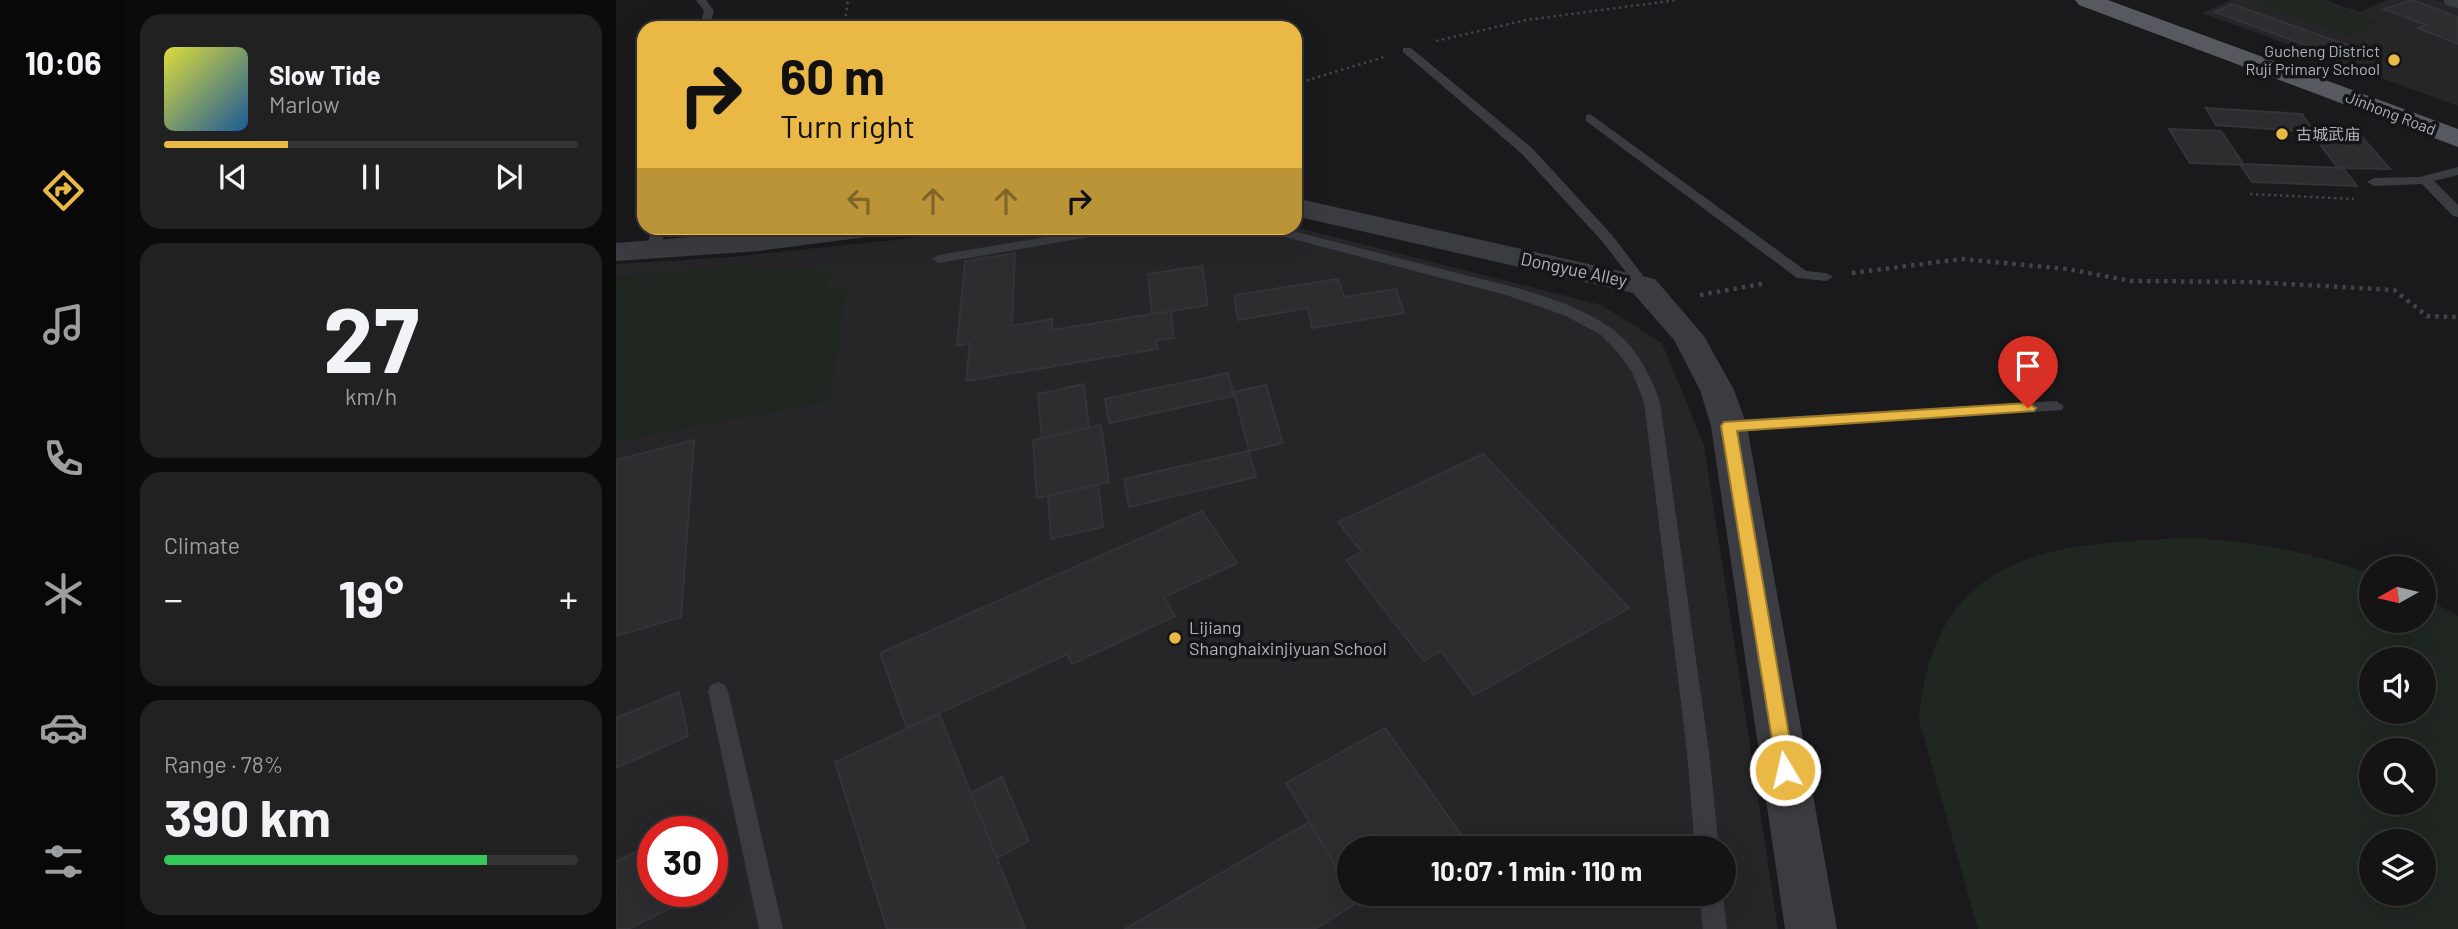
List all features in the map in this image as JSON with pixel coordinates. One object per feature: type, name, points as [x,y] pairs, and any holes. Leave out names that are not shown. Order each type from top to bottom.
[{"type":"main road","name":"Jinhong Road","points":[[2087,0],[2458,139]]},
{"type":"main road","name":"Jinhong Road","points":[[2125,0],[2458,122]]},
{"type":"street","name":"Dongyue Alley","points":[[1302,209],[1653,295]]},
{"type":"street","points":[[616,252],[656,239],[759,242],[813,235]]},
{"type":"street","points":[[1653,295],[1688,336],[1717,390],[1729,426],[1811,929]]},
{"type":"lane","points":[[701,0],[709,11],[706,21]]},
{"type":"lane","points":[[1407,50],[1527,151],[1593,222],[1653,295]]},
{"type":"lane","points":[[1590,118],[1802,275],[1826,277]]},
{"type":"lane","points":[[2374,182],[2426,180],[2458,171]]},
{"type":"lane","points":[[2426,180],[2458,213]]},
{"type":"lane","points":[[939,259],[1078,235]]},
{"type":"lane","points":[[1294,235],[1526,296],[1588,321],[1622,345],[1634,360],[1645,380],[1651,402],[1698,752],[1706,836]]},
{"type":"lane","points":[[1729,426],[2056,406]]},
{"type":"lane","points":[[718,691],[771,929]]},
{"type":"lane","points":[[1712,906],[1715,929]]},
{"type":"path","points":[[845,21],[848,0]]},
{"type":"path","points":[[1302,82],[1407,50],[1514,23],[1677,0]]},
{"type":"path","points":[[1653,295],[1826,277],[1962,259],[2067,269],[2131,281],[2253,282],[2394,290],[2427,316],[2458,317]]},
{"type":"shaded area","name":"Gucheng District Ruji Primary School","points":[[2231,0],[2324,0],[2360,12],[2387,0],[2437,0],[2458,6],[2458,106],[2202,13]]},
{"type":"shaded area","points":[[2315,0],[2378,22],[2349,37],[2250,1]]},
{"type":"shaded area","name":"Lijiang Shanghaixinjiyuan School","points":[[1302,229],[1601,305],[1662,343],[1704,445],[1778,929],[616,929],[616,264],[732,257],[940,235],[1302,235]]},
{"type":"shaded area","points":[[729,266],[831,270],[826,289],[847,285],[830,401],[616,442],[616,276]]},
{"type":"shaded area","points":[[2141,540],[2215,540],[2261,545],[2305,554],[2359,570],[2359,634],[2436,634],[2436,604],[2458,616],[2458,929],[1978,929],[1919,720],[1929,664],[1948,621],[1975,589],[2009,567],[2048,553]]},
{"type":"building","points":[[2412,0],[2458,17],[2458,44],[2418,28],[2426,25],[2384,9]]},
{"type":"building","points":[[2232,4],[2350,46],[2333,55],[2215,12]]},
{"type":"building","points":[[2206,108],[2302,114],[2314,132],[2216,125]]},
{"type":"building","points":[[2169,129],[2221,131],[2244,165],[2190,163]]},
{"type":"building","points":[[2312,134],[2361,136],[2390,169],[2338,168]]},
{"type":"building","points":[[2240,164],[2343,168],[2357,186],[2252,182]]},
{"type":"building","points":[[1015,253],[1012,326],[1052,319],[1052,330],[1171,311],[1174,338],[1156,340],[1157,349],[966,381],[970,343],[957,346],[965,261]]},
{"type":"building","points":[[1202,266],[1208,305],[1152,314],[1148,274]]},
{"type":"building","points":[[1338,279],[1344,297],[1396,289],[1404,313],[1312,328],[1308,308],[1238,320],[1234,295]]},
{"type":"building","points":[[1228,373],[1234,396],[1109,423],[1105,399]]},
{"type":"building","points":[[1084,384],[1089,428],[1042,438],[1038,394]]},
{"type":"building","points":[[1266,385],[1283,443],[1249,451],[1234,392]]},
{"type":"building","points":[[1101,425],[1109,482],[1037,498],[1033,440]]},
{"type":"building","points":[[694,440],[681,617],[616,636],[616,460]]},
{"type":"building","points":[[1249,451],[1256,477],[1129,507],[1124,479]]},
{"type":"building","points":[[1483,454],[1629,608],[1474,695],[1441,651],[1424,661],[1346,560],[1362,552],[1338,522]]},
{"type":"building","points":[[1098,485],[1103,527],[1051,539],[1048,496]]},
{"type":"building","points":[[1202,511],[1237,563],[1164,597],[1175,616],[1072,664],[1067,654],[907,728],[880,653]]},
{"type":"building","points":[[679,692],[688,736],[616,768],[616,718]]},
{"type":"building","points":[[939,714],[1025,929],[887,929],[835,762]]},
{"type":"building","points":[[1385,728],[1462,836],[1337,836],[1337,868],[1286,783]]},
{"type":"building","points":[[1002,777],[1029,841],[997,858],[971,793]]},
{"type":"building","points":[[1309,822],[1337,868],[1337,906],[1352,906],[1315,929],[1125,929]]},
{"type":"building","points":[[637,851],[637,907],[673,907],[628,929],[616,929],[616,861]]},
{"type":"place","name":"Gucheng District Ruji Primary School","points":[[2394,60]]},
{"type":"place","name":"古城武庙","points":[[2282,134]]},
{"type":"place","name":"Lijiang Shanghaixinjiyuan School","points":[[1175,638]]},
{"type":"route","points":[[1785,770],[1729,426],[2028,408]]}]
